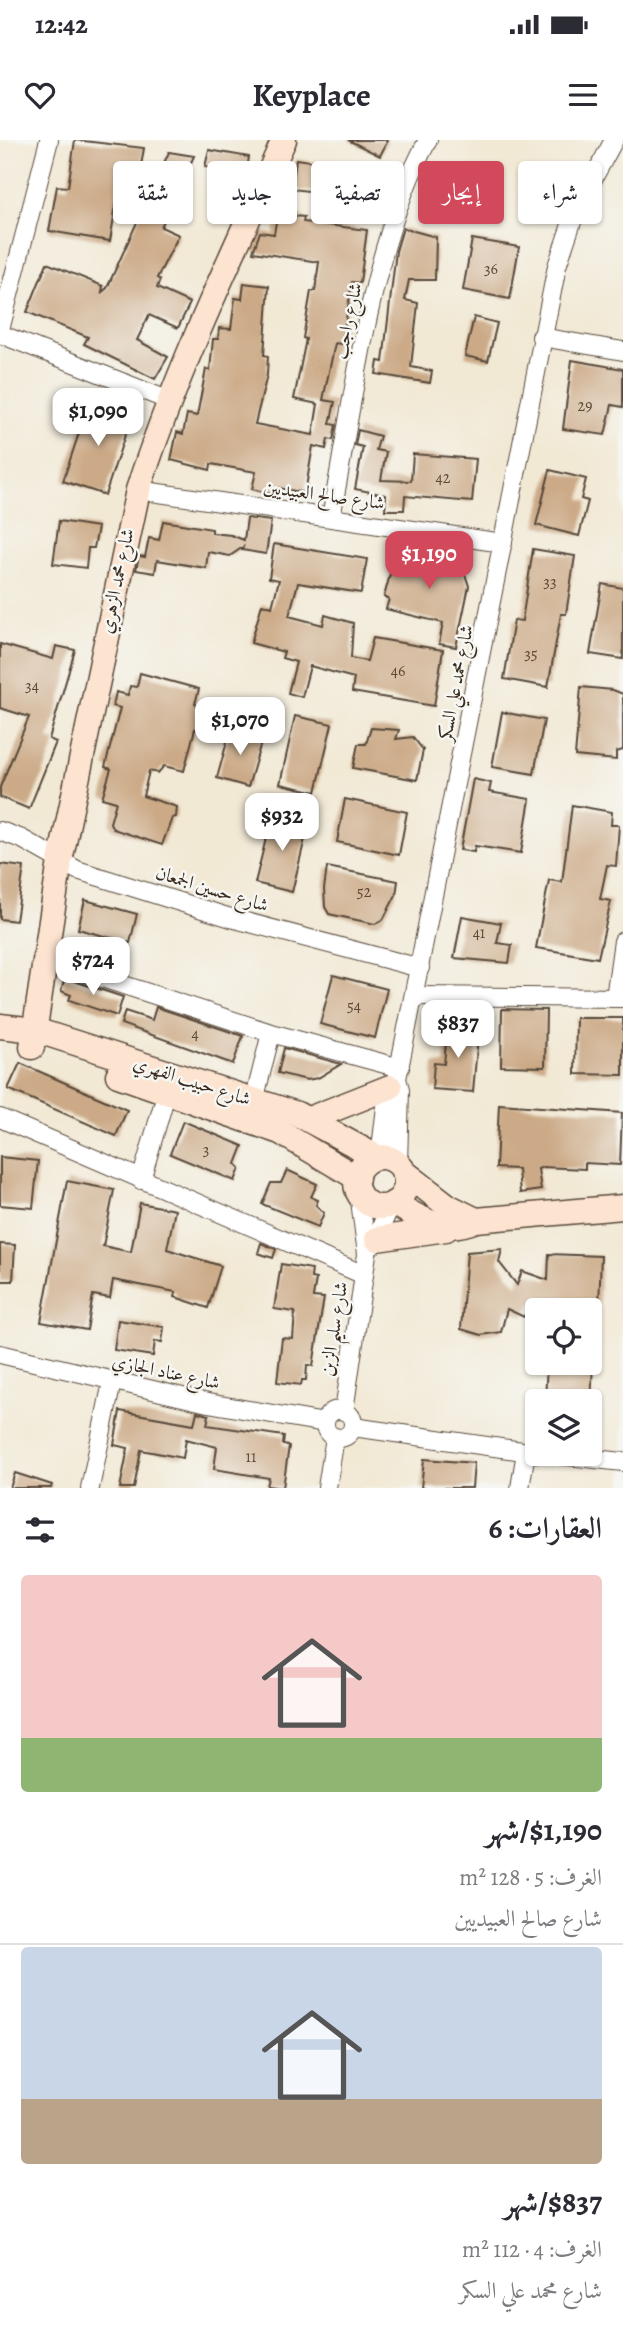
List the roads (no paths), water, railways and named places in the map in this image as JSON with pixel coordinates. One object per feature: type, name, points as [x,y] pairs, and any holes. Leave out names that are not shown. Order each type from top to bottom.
[{"type":"street","points":[[49,140],[0,332],[170,401]]},
{"type":"street","name":"شارع محمد الزهري","points":[[33,1038],[60,861],[138,490],[170,401],[218,285],[284,140]]},
{"type":"street","name":"شارع راجب","points":[[331,517],[372,307],[391,225],[428,140]]},
{"type":"street","name":"شارع محمد علي السكر","points":[[390,1163],[396,1078],[420,968],[541,337],[558,266],[576,210],[614,140]]},
{"type":"street","points":[[541,337],[623,351]]},
{"type":"street","name":"شارع صالح العبيديين","points":[[138,490],[503,543]]},
{"type":"street","name":"شارع حسين الجمعان","points":[[0,831],[22,839],[77,870],[231,918],[420,968]]},
{"type":"street","points":[[414,996],[619,998],[623,941]]},
{"type":"street","points":[[44,959],[271,1032],[396,1078]]},
{"type":"street","name":"شارع حبيب الفهري","points":[[0,1026],[280,1132],[358,1185]]},
{"type":"street","points":[[254,1101],[271,1032]]},
{"type":"street","name":"شارع حبيب الفهري","points":[[0,1040],[33,1038],[309,1119],[390,1163],[448,1206],[465,1224]]},
{"type":"street","points":[[309,1119],[396,1078]]},
{"type":"street","points":[[141,1180],[167,1091]]},
{"type":"street","points":[[0,1118],[364,1275]]},
{"type":"street","points":[[390,1163],[403,1192],[393,1203],[377,1206],[358,1185],[364,1164],[390,1163]]},
{"type":"street","name":"شارع سليم الزبن","points":[[358,1185],[372,1246]]},
{"type":"street","points":[[393,1203],[431,1224],[465,1224],[623,1207]]},
{"type":"street","name":"شارع سليم الزبن","points":[[344,1411],[364,1275],[372,1246],[393,1203]]},
{"type":"street","points":[[372,1246],[465,1224]]},
{"type":"street","name":"شارع عناد الجازي","points":[[0,1354],[112,1382],[330,1430]]},
{"type":"street","points":[[90,1488],[112,1382]]},
{"type":"street","points":[[327,1488],[332,1412],[344,1411],[349,1415],[353,1427]]},
{"type":"street","points":[[330,1430],[343,1438],[353,1427]]},
{"type":"street","points":[[353,1427],[525,1451]]},
{"type":"street","points":[[602,1460],[623,1462]]},
{"type":"street","points":[[520,1488],[527,1466]]}]
